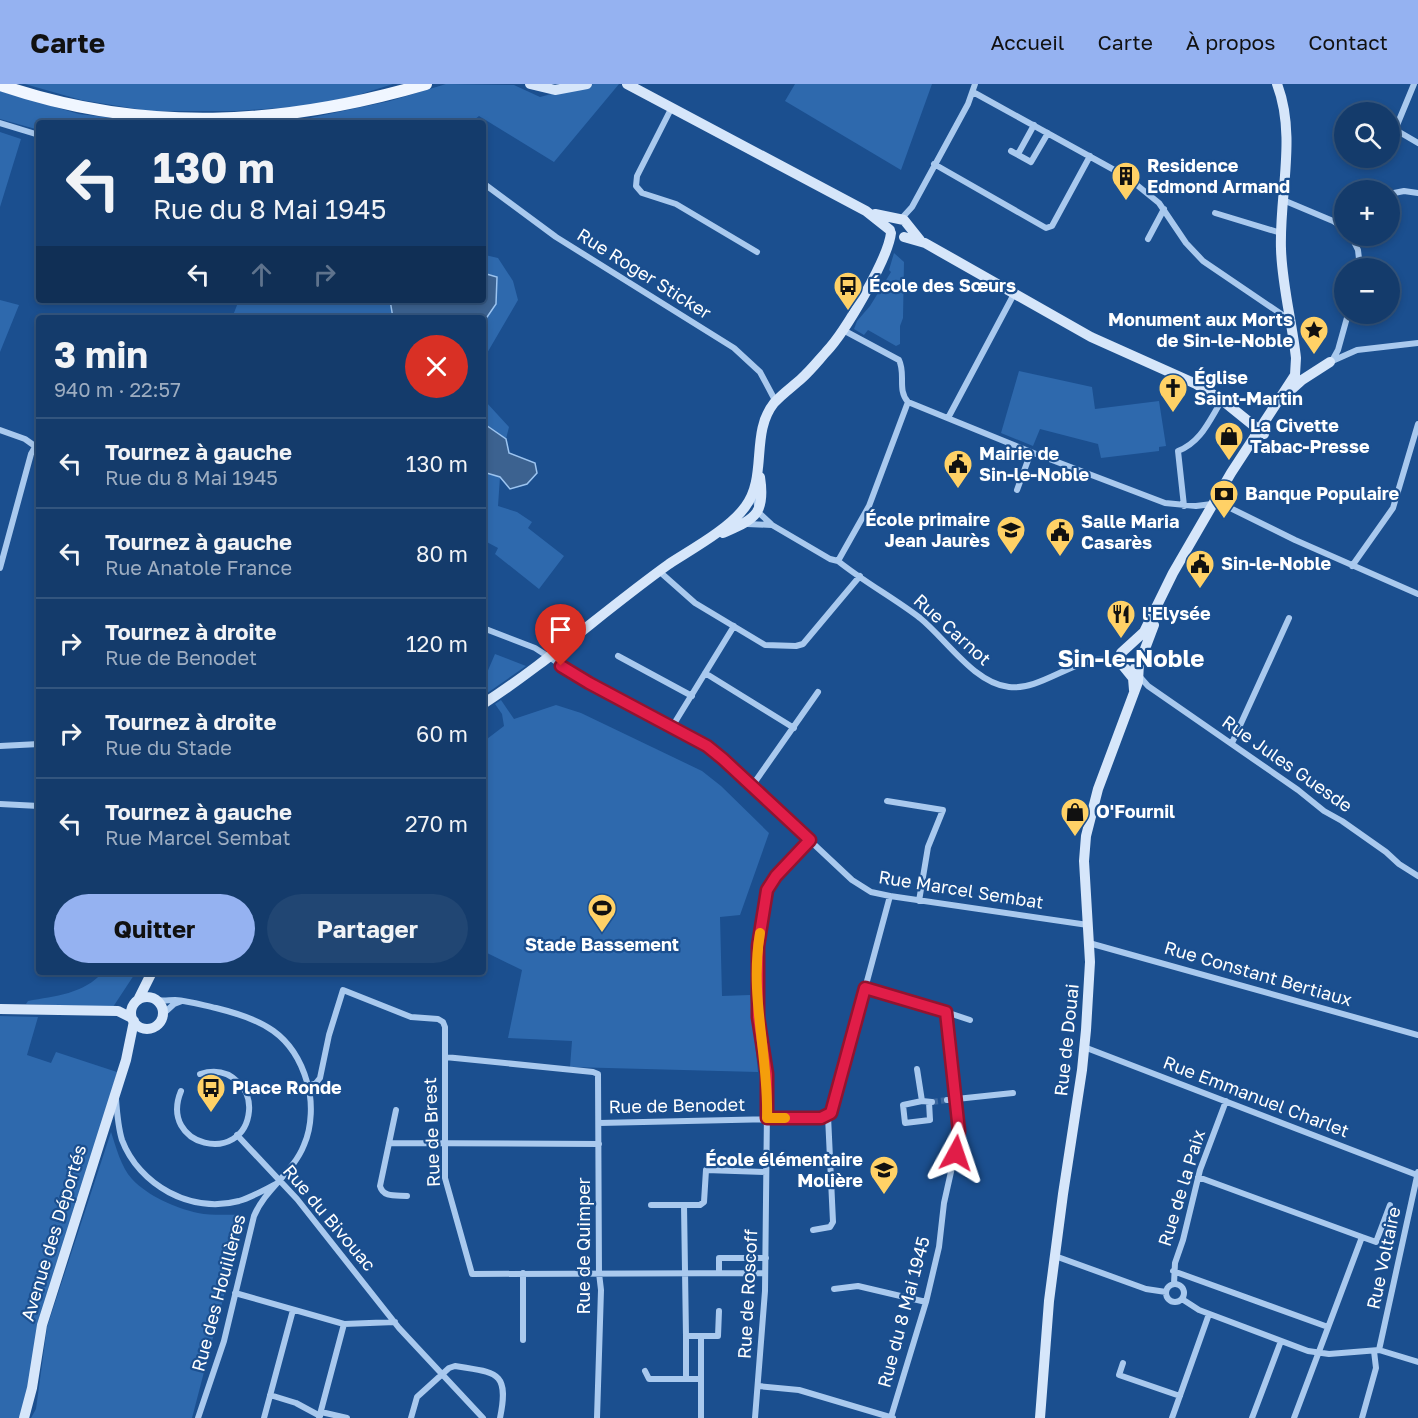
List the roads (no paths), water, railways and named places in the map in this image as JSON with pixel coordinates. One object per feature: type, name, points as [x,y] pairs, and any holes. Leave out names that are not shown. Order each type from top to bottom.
[{"type":"main road","points":[[363,100],[405,84]]},
{"type":"main road","points":[[0,85],[87,108],[175,119],[266,117],[333,107],[394,94],[426,84]]},
{"type":"street","points":[[530,84],[564,90],[587,84]]},
{"type":"street","points":[[627,84],[866,212],[897,235],[925,243]]},
{"type":"street","points":[[897,235],[891,224],[902,221],[910,210],[973,92],[975,84]]},
{"type":"street","points":[[1132,695],[1134,680],[1120,656],[1146,628],[1173,573],[1297,370],[1282,270],[1285,123],[1283,103],[1277,84]]},
{"type":"street","points":[[1400,112],[1414,84]]},
{"type":"street","points":[[973,92],[1127,177],[1164,208],[1186,243],[1203,261],[1291,321]]},
{"type":"street","points":[[672,108],[637,176],[635,183],[638,189],[646,195],[676,204],[757,252]]},
{"type":"street","points":[[0,123],[36,134]]},
{"type":"street","points":[[1034,125],[1014,152],[1031,162],[1048,133]]},
{"type":"street","points":[[1400,133],[1418,143]]},
{"type":"street","points":[[934,164],[1043,227],[1052,226],[1090,156]]},
{"type":"street","name":"Rue Roger Sticker","points":[[486,185],[556,237],[734,348],[759,372],[776,402]]},
{"type":"street","points":[[1400,192],[1418,193]]},
{"type":"street","points":[[1283,200],[1334,222]]},
{"type":"street","points":[[1148,238],[1164,208]]},
{"type":"street","points":[[866,212],[902,221],[925,243],[1090,337],[1196,384],[1222,400],[1261,432]]},
{"type":"street","points":[[1215,213],[1281,233]]},
{"type":"street","points":[[486,702],[740,513],[750,501],[755,489],[761,435],[768,414],[776,402],[828,350],[843,330],[897,235],[908,233],[902,221]]},
{"type":"street","points":[[948,418],[1014,294]]},
{"type":"street","points":[[1330,362],[1336,355],[1345,324]]},
{"type":"street","points":[[843,330],[899,360],[902,369],[902,390],[908,402],[1160,502],[1184,506],[1216,504],[1418,594]]},
{"type":"street","points":[[1341,339],[1347,348],[1358,350]]},
{"type":"street","points":[[1261,432],[1297,384],[1330,362],[1358,350],[1418,343]]},
{"type":"street","points":[[1296,358],[1302,367],[1316,371]]},
{"type":"street","points":[[1184,506],[1178,451],[1192,445],[1222,400]]},
{"type":"street","points":[[838,561],[872,500],[908,402]]},
{"type":"street","points":[[1352,566],[1394,508],[1418,424]]},
{"type":"street","points":[[0,430],[25,439],[36,447]]},
{"type":"street","points":[[0,568],[31,454],[36,449]]},
{"type":"street","points":[[1017,490],[1031,452]]},
{"type":"street","points":[[703,542],[741,525],[758,512],[762,498],[758,468]]},
{"type":"street","points":[[755,489],[758,512]]},
{"type":"street","points":[[1124,666],[1133,669],[1140,662],[1160,612],[1216,504]]},
{"type":"street","name":"Rue Carnot","points":[[758,512],[772,525],[830,559],[838,561],[915,615],[988,681],[1014,688],[1029,686],[1096,660],[1112,660],[1124,666]]},
{"type":"street","points":[[741,525],[772,525]]},
{"type":"street","points":[[660,572],[695,603],[768,646],[800,645],[860,576]]},
{"type":"street","points":[[1232,743],[1289,618]]},
{"type":"street","points":[[672,727],[734,626]]},
{"type":"street","name":"Rue Marcel Sembat","points":[[486,629],[535,648],[589,683],[707,746],[857,884],[871,892],[1088,925]]},
{"type":"street","points":[[1126,648],[1138,651],[1140,662]]},
{"type":"street","points":[[618,656],[692,696]]},
{"type":"street","name":"Rue de Douai","points":[[1042,1418],[1046,1337],[1055,1256],[1084,1047],[1089,943],[1084,861],[1087,830],[1098,789],[1140,677],[1140,662]]},
{"type":"street","points":[[705,673],[794,728]]},
{"type":"street","name":"Rue Jules Guesde","points":[[1140,677],[1148,686],[1418,876]]},
{"type":"street","points":[[752,786],[818,692]]},
{"type":"street","points":[[0,746],[36,744]]},
{"type":"street","points":[[886,801],[943,810],[928,847],[919,901]]},
{"type":"street","points":[[0,804],[36,806]]},
{"type":"street","name":"Rue de Roscoff","points":[[755,1418],[765,1291],[767,1118],[767,1074],[758,1017],[758,946],[767,890],[776,876],[810,840]]},
{"type":"street","points":[[813,1230],[830,1227],[834,1220],[828,1116],[833,1107],[890,896]]},
{"type":"street","name":"Rue Constant Bertiaux","points":[[1089,943],[1418,1035]]},
{"type":"street","points":[[133,1019],[132,1009],[150,975]]},
{"type":"street","points":[[156,975],[154,985],[156,1000],[162,1007],[163,1014]]},
{"type":"street","points":[[865,988],[970,1020]]},
{"type":"street","name":"Rue de Brest","points":[[308,1086],[316,1083],[320,1078],[330,1029],[343,990],[411,1017],[438,1019],[443,1022],[446,1182],[472,1274],[523,1274]]},
{"type":"street","points":[[91,1011],[118,1007],[146,997],[156,1000],[182,1001],[245,1016],[266,1026],[281,1037],[293,1051],[303,1069],[310,1106],[307,1138],[301,1153],[279,1182],[245,1199],[221,1204],[193,1202],[164,1190],[141,1170],[126,1147],[118,1124],[116,1092]]},
{"type":"street","points":[[0,1009],[120,1012],[133,1019],[140,1027],[149,1028],[158,1024],[163,1014],[174,1004],[182,1001]]},
{"type":"street","name":"Rue du 8 Mai 1945","points":[[892,1418],[926,1302],[959,1136],[946,1012]]},
{"type":"street","name":"Avenue des Déportés","points":[[24,1418],[32,1388],[42,1325],[126,1060],[133,1019]]},
{"type":"street","name":"Avenue des Déportés","points":[[126,1060],[138,1040],[149,1028]]},
{"type":"street","name":"Rue Emmanuel Charlet","points":[[1084,1047],[1418,1173]]},
{"type":"street","name":"Rue de Quimper","points":[[445,1057],[598,1074],[601,1290],[597,1418]]},
{"type":"street","points":[[917,1069],[922,1101]]},
{"type":"street","points":[[181,1091],[177,1104],[178,1117],[184,1129],[193,1138],[206,1143],[219,1144],[237,1135],[245,1125],[249,1113],[249,1101],[244,1089],[236,1079],[225,1073],[212,1071],[200,1074]]},
{"type":"street","points":[[946,1100],[1012,1093]]},
{"type":"street","points":[[922,1101],[930,1102],[930,1120],[907,1124],[904,1120],[903,1105],[922,1101]]},
{"type":"street","name":"Rue de la Paix","points":[[1174,1284],[1173,1271],[1198,1177],[1226,1101]]},
{"type":"street","points":[[396,1110],[380,1182],[381,1189],[386,1195],[407,1196]]},
{"type":"street","name":"Rue de Benodet","points":[[599,1123],[828,1116]]},
{"type":"street","name":"Rue du Bivouac","points":[[237,1135],[297,1199],[395,1322],[483,1418]]},
{"type":"street","points":[[389,1143],[600,1144]]},
{"type":"street","points":[[651,1205],[697,1205],[704,1202],[706,1170],[766,1172]]},
{"type":"street","name":"Rue Voltaire","points":[[1362,1418],[1376,1368],[1377,1350],[1418,1173]]},
{"type":"street","points":[[1198,1177],[1376,1242],[1390,1205]]},
{"type":"street","name":"Rue des Houillères","points":[[198,1418],[219,1361],[254,1216],[262,1200],[279,1182]]},
{"type":"street","points":[[684,1205],[686,1379]]},
{"type":"street","points":[[1294,1418],[1362,1237]]},
{"type":"street","points":[[1055,1256],[1146,1289],[1166,1293]]},
{"type":"street","points":[[718,1273],[718,1258],[766,1258]]},
{"type":"street","points":[[1173,1271],[1328,1327]]},
{"type":"street","points":[[523,1340],[523,1274],[764,1273]]},
{"type":"street","points":[[1174,1284],[1180,1285],[1184,1293],[1182,1299],[1177,1302],[1168,1298],[1166,1293],[1168,1287],[1174,1284]]},
{"type":"street","points":[[834,1289],[858,1286],[926,1302]]},
{"type":"street","points":[[236,1293],[344,1324],[395,1322]]},
{"type":"street","points":[[1182,1299],[1209,1314],[1308,1351],[1318,1353],[1377,1350],[1418,1362]]},
{"type":"street","points":[[264,1418],[293,1310]]},
{"type":"street","points":[[686,1336],[718,1336],[719,1311]]},
{"type":"street","points":[[1172,1418],[1209,1314]]},
{"type":"street","points":[[320,1415],[344,1324]]},
{"type":"street","points":[[700,1336],[700,1418]]},
{"type":"street","points":[[1252,1418],[1281,1341]]},
{"type":"street","points":[[1123,1363],[1119,1375],[1180,1396]]},
{"type":"street","points":[[411,1418],[417,1397],[449,1368],[455,1366],[497,1376],[502,1385],[500,1418]]},
{"type":"street","points":[[645,1371],[648,1379],[700,1379]]},
{"type":"street","points":[[758,1386],[799,1390],[892,1418]]},
{"type":"street","points":[[270,1395],[296,1403],[320,1415],[347,1418]]},
{"type":"tunnel","points":[[932,1102],[947,1100]]},
{"type":"place","name":"Residence Edmond Armand","points":[[1126,202]]},
{"type":"place","name":"École des Sœurs","points":[[848,312]]},
{"type":"place","name":"Monument aux Morts de Sin-le-Noble","points":[[1314,356]]},
{"type":"place","name":"Église Saint-Martin","points":[[1173,414]]},
{"type":"place","name":"La Civette Tabac-Presse","points":[[1229,462]]},
{"type":"place","name":"Mairie de Sin-le-Noble","points":[[958,490]]},
{"type":"place","name":"Banque Populaire","points":[[1224,520]]},
{"type":"place","name":"École primaire Jean Jaurès","points":[[1011,556]]},
{"type":"place","name":"Salle Maria Casarès","points":[[1060,558]]},
{"type":"place","name":"Sin-le-Noble","points":[[1200,590]]},
{"type":"place","name":"l'Elysée","points":[[1121,640]]},
{"type":"place","name":"O'Fournil","points":[[1075,838]]},
{"type":"place","name":"Stade Bassement","points":[[602,934]]},
{"type":"place","name":"Place Ronde","points":[[211,1114]]},
{"type":"place","name":"École élémentaire Molière","points":[[884,1196]]},
{"type":"district","name":"Sin-le-Noble","points":[[1131,659]]}]
